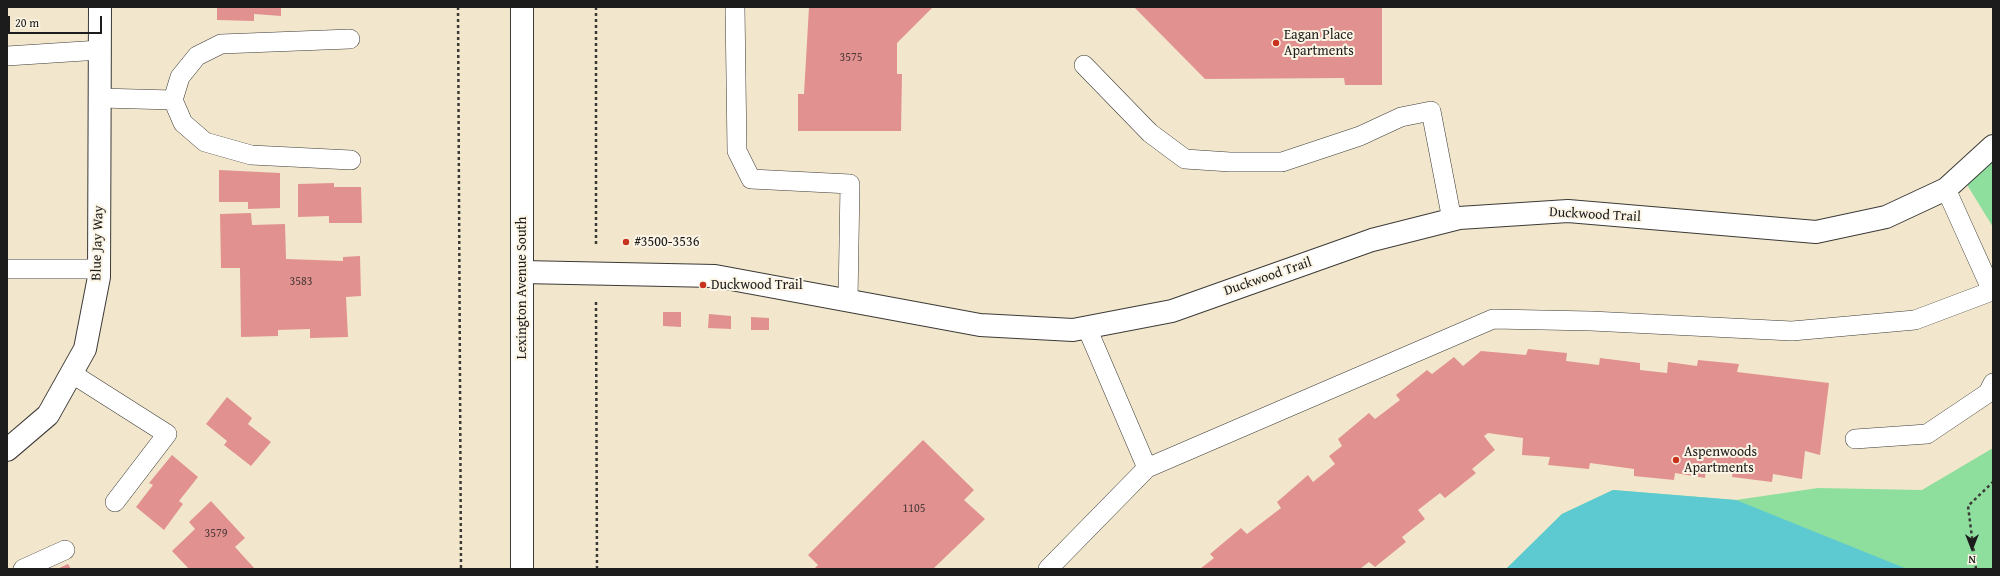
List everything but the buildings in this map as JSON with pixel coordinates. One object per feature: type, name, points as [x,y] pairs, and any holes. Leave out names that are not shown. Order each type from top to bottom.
[{"type":"street","name":"Blue Jay Way","points":[[7,450],[48,415],[85,348],[99,277],[100,7]]},
{"type":"street","name":"Lexington Avenue South","points":[[522,7],[522,569]]},
{"type":"street","name":"Duckwood Trail","points":[[522,272],[715,276],[980,326],[1073,330],[1172,311],[1372,240],[1452,220],[1568,211],[1816,232],[1886,217],[1946,189],[1993,146]]},
{"type":"lane","points":[[735,7],[737,151],[751,178],[850,184],[848,301]]},
{"type":"lane","points":[[350,40],[221,44],[198,56],[180,77],[173,100],[183,123],[205,142],[251,155],[351,160]]},
{"type":"lane","points":[[7,56],[100,50]]},
{"type":"lane","points":[[1084,65],[1150,133],[1185,159],[1282,162],[1360,136],[1401,117],[1431,111],[1452,220]]},
{"type":"lane","points":[[100,98],[173,100]]},
{"type":"lane","points":[[1048,569],[1147,468],[1493,319],[1591,321],[1792,331],[1915,320],[1993,292],[1946,189]]},
{"type":"lane","points":[[7,269],[99,269]]},
{"type":"lane","points":[[1087,328],[1147,468]]},
{"type":"lane","points":[[71,373],[167,434],[115,502]]},
{"type":"lane","points":[[1855,439],[1927,434],[1988,393],[1993,383]]},
{"type":"lane","points":[[23,569],[65,550]]},
{"type":"path","points":[[458,7],[461,569]]},
{"type":"path","points":[[1976,569],[1968,506],[1993,482]]},
{"type":"green space","points":[[1993,145],[1993,227],[1961,175]]},
{"type":"green space","points":[[1993,448],[1993,569],[1506,569],[1562,514],[1613,490],[1736,500],[1818,488],[1922,490]]},
{"type":"water","points":[[1613,490],[1736,500],[1907,569],[1506,569],[1562,514]]},
{"type":"place","name":"Eagan Place Apartments","points":[[1276,43]]},
{"type":"place","name":"#3500-3536","points":[[626,242]]},
{"type":"place","name":"Duckwood Trail","points":[[703,285]]},
{"type":"place","name":"Aspenwoods Apartments","points":[[1676,460]]}]
